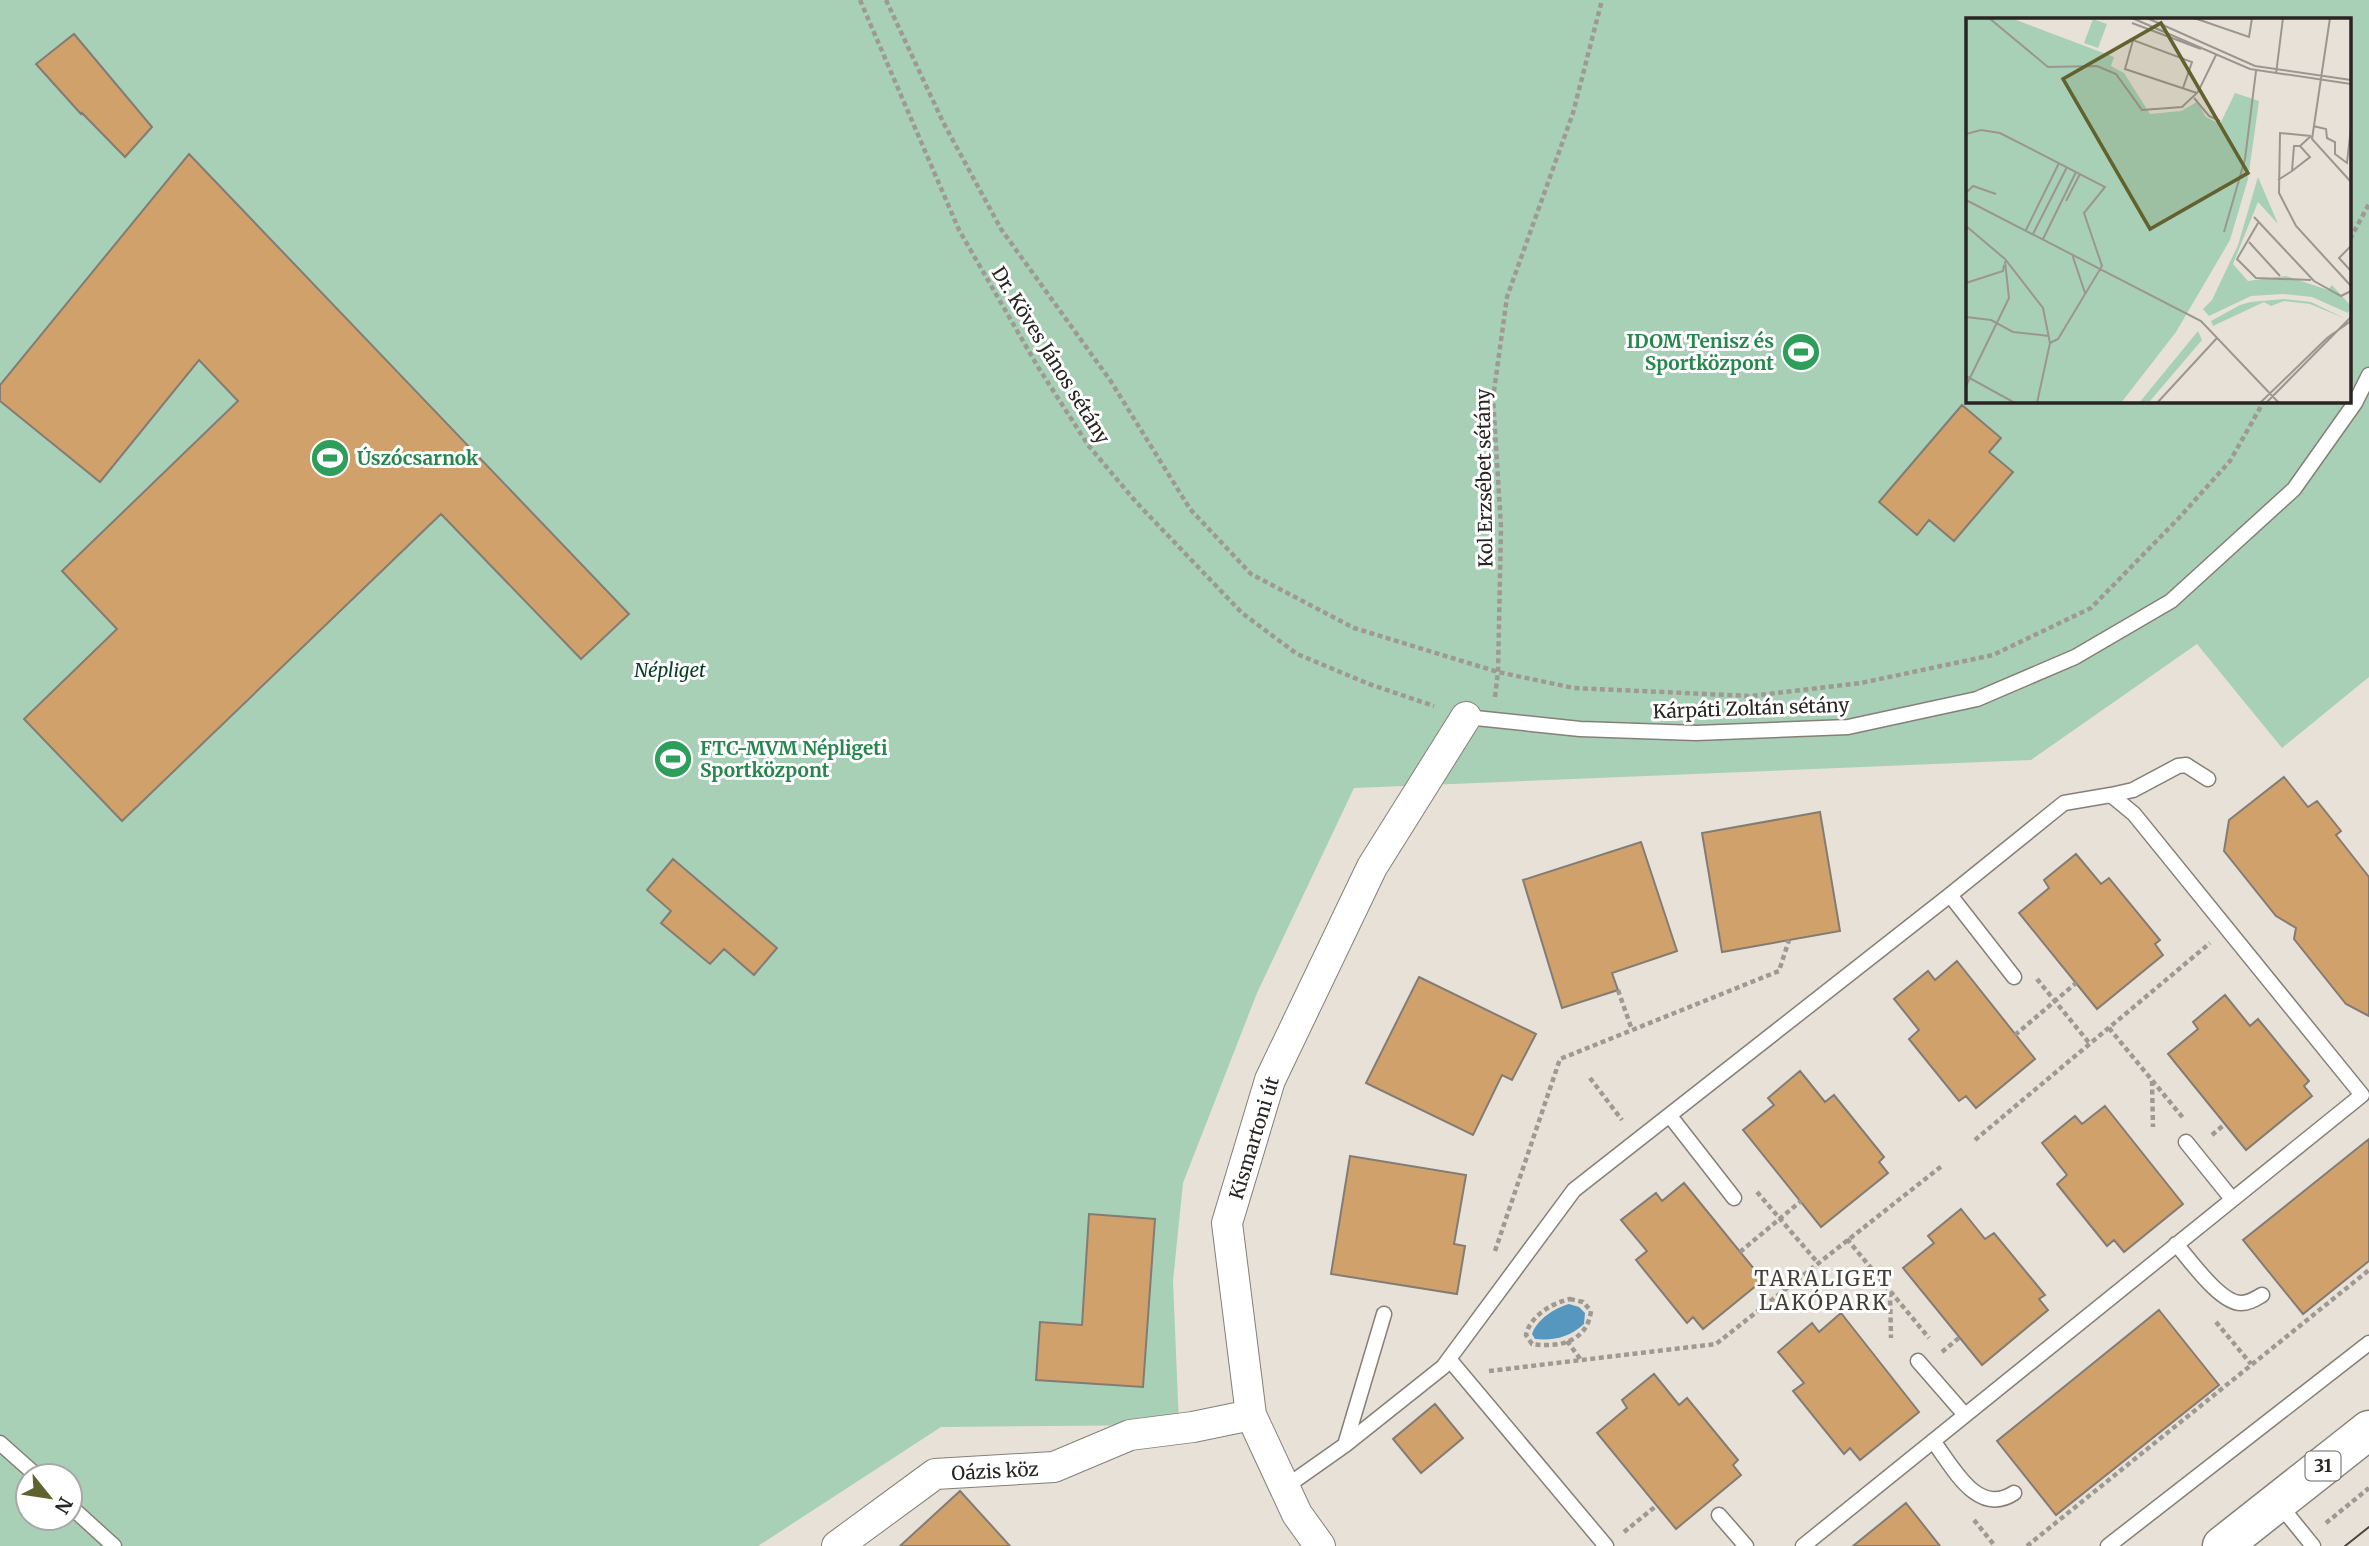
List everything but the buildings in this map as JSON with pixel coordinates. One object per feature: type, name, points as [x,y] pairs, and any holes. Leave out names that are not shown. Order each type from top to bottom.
[{"type":"main road","name":"31","points":[[2222,1546],[2369,1430]]},
{"type":"street","name":"Kismartoni út","points":[[1320,1546],[1297,1514],[1251,1415],[1227,1223],[1270,1080],[1372,867],[1479,718]]},
{"type":"street","name":"Oázis köz","points":[[837,1546],[935,1474],[1054,1467],[1130,1435],[1193,1427],[1251,1415]]},
{"type":"lane","name":"Kárpáti Zoltán sétány","points":[[1479,718],[1580,729],[1696,733],[1807,729],[1848,727],[1977,699],[2075,657],[2171,601],[2294,489],[2355,403],[2369,375]]},
{"type":"lane","points":[[1284,1488],[1345,1446],[1443,1367],[1574,1190],[2064,803],[2133,790],[2178,765],[2186,765],[2208,779]]},
{"type":"lane","points":[[1803,1546],[2361,1095],[2134,814],[2110,795]]},
{"type":"lane","points":[[1950,895],[2014,977]]},
{"type":"lane","points":[[1670,1116],[1734,1198]]},
{"type":"lane","points":[[2186,1142],[2232,1199]]},
{"type":"lane","points":[[2176,1244],[2223,1297],[2239,1303],[2253,1301],[2262,1295]]},
{"type":"lane","points":[[1345,1446],[1384,1314]]},
{"type":"lane","points":[[2111,1545],[2369,1343]]},
{"type":"lane","points":[[1449,1359],[1611,1542]]},
{"type":"lane","points":[[1918,1361],[1965,1415]]},
{"type":"lane","points":[[1933,1441],[1975,1495],[1991,1501],[2005,1499],[2014,1493]]},
{"type":"lane","points":[[0,1443],[21,1462]]},
{"type":"lane","points":[[2277,1502],[2310,1542]]},
{"type":"lane","points":[[1718,1515],[1746,1546]]},
{"type":"lane","points":[[84,1519],[114,1546]]},
{"type":"path","name":"Dr. Köves János sétány","points":[[860,0],[960,230],[1038,367],[1088,445],[1136,502],[1242,613],[1297,654],[1369,684],[1479,718]]},
{"type":"path","points":[[886,0],[943,122],[1001,229],[1110,380],[1190,509],[1251,574],[1354,628],[1498,672],[1574,688],[1751,696],[1861,683],[1993,655],[2091,608],[2230,461],[2263,402]]},
{"type":"path","name":"Kol Erzsébet sétány","points":[[1479,718],[1498,672],[1501,527],[1493,398],[1507,297],[1573,113],[1602,0]]},
{"type":"path","points":[[2352,236],[2369,204]]},
{"type":"path","points":[[1975,1140],[2227,929]]},
{"type":"path","points":[[1494,1256],[1560,1059],[1779,971],[1789,940]]},
{"type":"path","points":[[2015,1035],[2076,984]]},
{"type":"path","points":[[1618,990],[1632,1030]]},
{"type":"path","points":[[2109,1028],[2186,1121]]},
{"type":"path","points":[[1590,1078],[1638,1140]]},
{"type":"path","points":[[2152,1080],[2153,1127]]},
{"type":"path","points":[[1462,1374],[1716,1344],[1943,1165]]},
{"type":"path","points":[[1740,1252],[1801,1201]]},
{"type":"path","points":[[1847,1239],[1981,1402]]},
{"type":"path","points":[[2027,1546],[2369,1270]]},
{"type":"path","points":[[1890,1292],[1891,1338]]},
{"type":"path","points":[[1570,1299],[1583,1303],[1591,1311],[1589,1326],[1578,1337],[1567,1341],[1551,1347],[1532,1344],[1526,1335],[1528,1326],[1536,1317],[1559,1301],[1570,1299]]},
{"type":"path","points":[[1941,1353],[1960,1337]]},
{"type":"path","points":[[1567,1341],[1581,1360]]},
{"type":"path","points":[[2310,1542],[2369,1488]]},
{"type":"path","points":[[1611,1542],[1656,1506]]},
{"type":"green space","name":"FTC-MVM Népligeti Sportközpont","points":[[0,0],[2369,0],[2369,677],[2282,748],[2197,644],[2031,760],[1354,788],[1257,993],[1183,1183],[1173,1281],[1179,1425],[941,1427],[758,1546],[0,1546]]},
{"type":"water","points":[[1569,1304],[1579,1307],[1585,1313],[1584,1324],[1561,1337],[1535,1339],[1532,1334],[1542,1319],[1552,1311]]},
{"type":"tram line","points":[[2345,1546],[2369,1527]]},
{"type":"place","name":"IDOM Tenisz és Sportközpont","points":[[1801,352]]},
{"type":"place","name":"Úszócsarnok","points":[[330,458]]},
{"type":"place","name":"FTC-MVM Népligeti Sportközpont","points":[[673,759]]},
{"type":"district","name":"TARALIGET LAKÓPARK","points":[[1824,1291]]},
{"type":"park label","name":"Népliget","points":[[670,670]]}]
